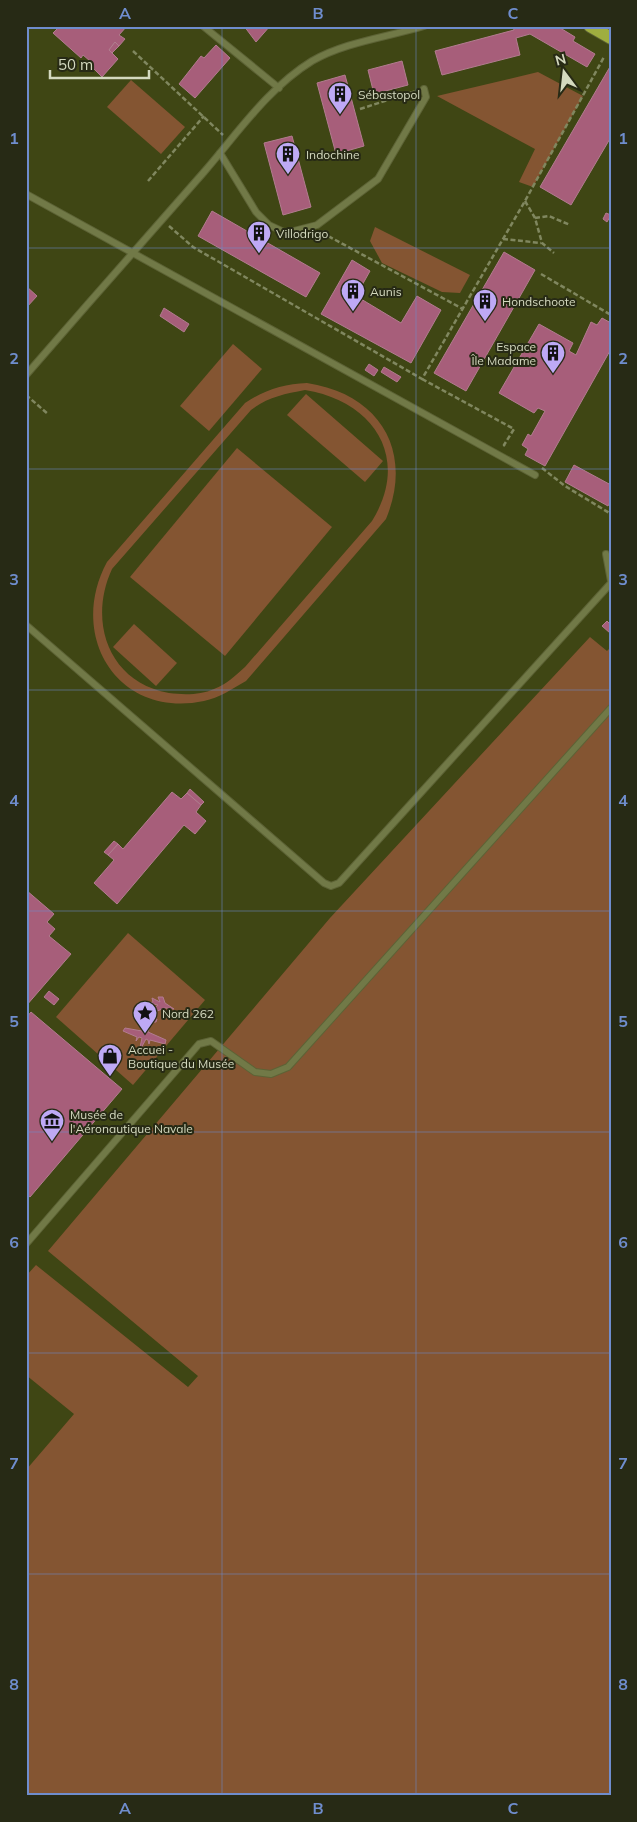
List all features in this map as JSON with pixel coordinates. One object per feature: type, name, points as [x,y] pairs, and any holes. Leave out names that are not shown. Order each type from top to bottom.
[{"type":"main road","points":[[590,26],[611,38]]},
{"type":"lane","points":[[203,26],[279,88]]},
{"type":"lane","points":[[26,375],[163,220],[229,140],[299,70],[315,60],[345,48],[424,26]]},
{"type":"lane","points":[[220,153],[256,212],[270,225],[286,233],[317,225],[378,179],[426,97],[424,89]]},
{"type":"lane","points":[[26,194],[535,475]]},
{"type":"lane","points":[[26,625],[324,883],[330,886],[339,882],[611,582],[606,554]]},
{"type":"lane","points":[[26,1244],[199,1044],[211,1041],[255,1072],[271,1074],[288,1067],[611,708]]},
{"type":"path","points":[[133,51],[229,140]]},
{"type":"path","points":[[422,379],[525,201],[604,57]]},
{"type":"path","points":[[360,109],[424,89]]},
{"type":"path","points":[[148,181],[204,116]]},
{"type":"path","points":[[525,201],[535,218],[542,243]]},
{"type":"path","points":[[535,218],[549,216],[570,225]]},
{"type":"path","points":[[163,220],[193,247],[422,379],[514,429],[504,445],[511,450]]},
{"type":"path","points":[[317,225],[328,236],[463,309]]},
{"type":"path","points":[[503,238],[542,243],[554,253]]},
{"type":"path","points":[[541,274],[611,315]]},
{"type":"path","points":[[26,395],[48,414]]},
{"type":"path","points":[[541,468],[565,486],[611,514]]},
{"type":"shaded area","points":[[538,72],[583,96],[533,187],[519,182],[535,149],[437,96]]},
{"type":"shaded area","points":[[131,80],[185,127],[161,154],[107,107]]},
{"type":"shaded area","points":[[375,227],[470,275],[460,293],[442,292],[382,263],[370,241]]},
{"type":"shaded area","points":[[233,344],[262,369],[209,431],[180,406]]},
{"type":"shaded area","points":[[307,383],[333,389],[354,399],[371,413],[384,430],[393,449],[396,471],[394,494],[386,519],[246,681],[210,700],[204,701],[174,703],[147,697],[125,684],[108,666],[97,643],[93,617],[96,590],[107,562],[245,403],[267,391],[282,386]],"holes":[[[305,390],[329,396],[350,406],[367,420],[379,436],[386,455],[388,476],[383,498],[372,521],[245,667],[227,682],[209,691],[181,694],[169,693],[148,687],[131,676],[118,663],[109,646],[103,628],[102,609],[105,589],[112,569],[251,410],[270,399]]]},
{"type":"shaded area","points":[[306,394],[383,461],[365,482],[287,415]]},
{"type":"shaded area","points":[[237,448],[332,527],[225,656],[130,577]]},
{"type":"shaded area","points":[[134,624],[177,663],[156,686],[113,647]]},
{"type":"shaded area","points":[[590,637],[607,651],[611,647],[611,1796],[26,1796],[26,1470],[74,1414],[26,1375],[26,1276],[36,1265],[188,1387],[198,1376],[48,1251],[330,918]]},
{"type":"shaded area","points":[[128,933],[205,1000],[133,1085],[56,1017]]},
{"type":"building","points":[[60,26],[127,26],[119,35],[125,39],[119,46],[115,42],[109,50],[118,59],[102,77],[88,63],[90,61],[83,55],[81,58],[53,33]]},
{"type":"building","points":[[244,26],[270,26],[256,42]]},
{"type":"building","points":[[513,26],[557,26],[575,37],[573,41],[595,54],[587,67],[530,34],[516,38],[520,55],[442,75],[435,51],[514,30]]},
{"type":"building","points":[[115,42],[119,46],[112,53],[109,50]]},
{"type":"building","points":[[216,45],[230,58],[195,98],[179,84],[201,56],[204,58]]},
{"type":"building","points":[[402,61],[408,85],[374,94],[368,70]]},
{"type":"building","points":[[611,65],[611,137],[571,205],[540,187]]},
{"type":"building","name":"Sébastopol","points":[[345,75],[364,146],[336,154],[317,83]]},
{"type":"building","name":"Indochine","points":[[292,136],[311,207],[283,215],[264,143]]},
{"type":"building","name":"Villodrigo","points":[[212,211],[320,273],[306,297],[198,236]]},
{"type":"building","points":[[606,213],[611,215],[607,222],[603,219]]},
{"type":"building","name":"Hondschoote","points":[[504,252],[535,270],[466,391],[434,373]]},
{"type":"building","name":"Aunis","points":[[352,260],[370,271],[356,296],[401,323],[417,296],[441,310],[411,363],[321,314]]},
{"type":"building","points":[[26,286],[37,296],[26,308]]},
{"type":"building","points":[[164,308],[189,324],[184,332],[160,316]]},
{"type":"building","name":"Espace Île Madame","points":[[602,318],[611,323],[611,349],[545,466],[525,455],[528,449],[522,445],[528,434],[531,436],[545,411],[538,408],[534,413],[499,393],[539,324],[573,343],[569,351],[576,355],[591,322],[597,325]]},
{"type":"building","points":[[369,364],[378,370],[374,376],[365,370]]},
{"type":"building","points":[[384,367],[401,377],[397,382],[381,372]]},
{"type":"building","points":[[574,465],[611,485],[611,500],[608,506],[565,482]]},
{"type":"building","points":[[607,621],[611,625],[610,633],[602,626]]},
{"type":"building","points":[[190,789],[204,802],[201,805],[187,793]]},
{"type":"building","points":[[172,792],[181,799],[187,793],[201,805],[196,812],[206,821],[195,834],[184,825],[117,904],[94,883],[114,860],[108,855],[118,844],[123,849]]},
{"type":"building","points":[[114,841],[118,844],[108,855],[104,852]]},
{"type":"building","points":[[26,890],[54,914],[47,922],[55,929],[49,936],[71,954],[26,1006]]},
{"type":"building","points":[[49,991],[59,999],[54,1005],[44,997]]},
{"type":"building","points":[[158,997],[163,997],[165,1003],[174,1009],[165,1008],[157,1011],[153,1009],[158,1005],[149,1003],[153,1002],[152,998],[160,1002]]},
{"type":"building","name":"Musée de l'Aéronautique Navale","points":[[31,1012],[122,1089],[30,1197],[26,1194],[26,1018]]},
{"type":"building","points":[[143,1015],[157,1019],[156,1022],[150,1022],[148,1032],[166,1040],[165,1044],[150,1040],[149,1044],[146,1039],[139,1052],[142,1038],[139,1037],[136,1041],[137,1037],[123,1031],[125,1028],[142,1031],[147,1021],[142,1017]]},
{"type":"place","name":"Sébastopol","points":[[340,115]]},
{"type":"place","name":"Indochine","points":[[288,175]]},
{"type":"place","name":"Villodrigo","points":[[259,254]]},
{"type":"place","name":"Aunis","points":[[353,312]]},
{"type":"place","name":"Hondschoote","points":[[485,322]]},
{"type":"place","name":"Espace Île Madame","points":[[553,374]]},
{"type":"place","name":"Nord 262","points":[[145,1034]]},
{"type":"place","name":"Accuei - Boutique du Musée","points":[[110,1077]]},
{"type":"place","name":"Musée de l'Aéronautique Navale","points":[[52,1142]]}]
